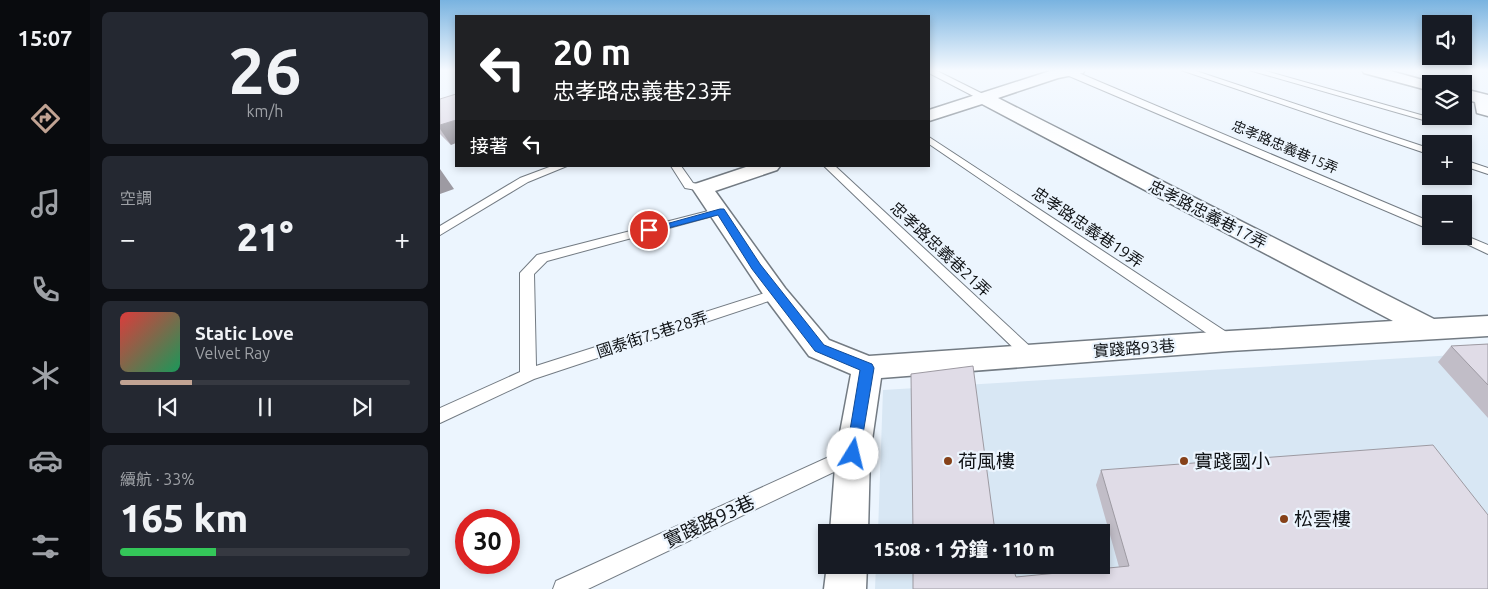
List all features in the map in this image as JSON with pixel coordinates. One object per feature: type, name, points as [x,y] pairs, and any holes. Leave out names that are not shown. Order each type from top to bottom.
[{"type":"street","points":[[1477,97],[1483,99],[1483,109],[1488,111]]},
{"type":"street","points":[[930,116],[984,98]]},
{"type":"street","name":"忠孝路忠義巷17弄","points":[[984,98],[1431,329]]},
{"type":"street","points":[[767,167],[702,188],[720,211],[776,294],[819,348],[867,368],[853,454],[849,524]]},
{"type":"street","name":"實踐路93巷","points":[[867,368],[1229,341],[1431,329],[1485,330]]},
{"type":"street","points":[[845,589],[846,574]]},
{"type":"lane","name":"忠孝路忠義巷15弄","points":[[1131,97],[1422,222]]},
{"type":"lane","points":[[1267,97],[1422,149]]},
{"type":"lane","points":[[1352,97],[1422,117]]},
{"type":"lane","name":"忠孝路忠義巷19弄","points":[[930,141],[1229,341]]},
{"type":"lane","points":[[1472,166],[1488,171]]},
{"type":"lane","points":[[440,232],[524,180],[559,167]]},
{"type":"lane","points":[[677,167],[689,186],[702,188]]},
{"type":"lane","name":"忠孝路忠義巷21弄","points":[[830,167],[1031,356]]},
{"type":"lane","points":[[528,375],[527,273],[542,258],[720,211]]},
{"type":"lane","points":[[1472,243],[1488,250]]},
{"type":"lane","name":"國泰街75巷28弄","points":[[440,416],[528,375],[776,294]]},
{"type":"lane","name":"實踐路93巷","points":[[564,589],[853,454]]},
{"type":"shaded area","name":"實踐國小","points":[[1488,353],[1488,589],[875,589],[876,574],[1110,574],[1110,524],[878,524],[883,390]]},
{"type":"building","points":[[455,97],[455,120],[440,125],[440,99]]},
{"type":"building","points":[[1488,344],[1488,385],[1451,346]]},
{"type":"building","name":"荷風樓","points":[[973,366],[994,524],[913,524],[911,374]]},
{"type":"building","name":"松雲樓","points":[[1433,445],[1488,515],[1488,589],[913,589],[913,574],[1015,574],[1016,577],[1047,574],[1110,574],[1110,568],[1129,566],[1101,470]]},
{"type":"place","name":"荷風樓","points":[[948,461]]},
{"type":"place","name":"實踐國小","points":[[1184,461]]},
{"type":"place","name":"松雲樓","points":[[1284,519]]},
{"type":"route","points":[[649,230],[720,211],[776,294],[819,348],[867,368],[853,454]]}]
